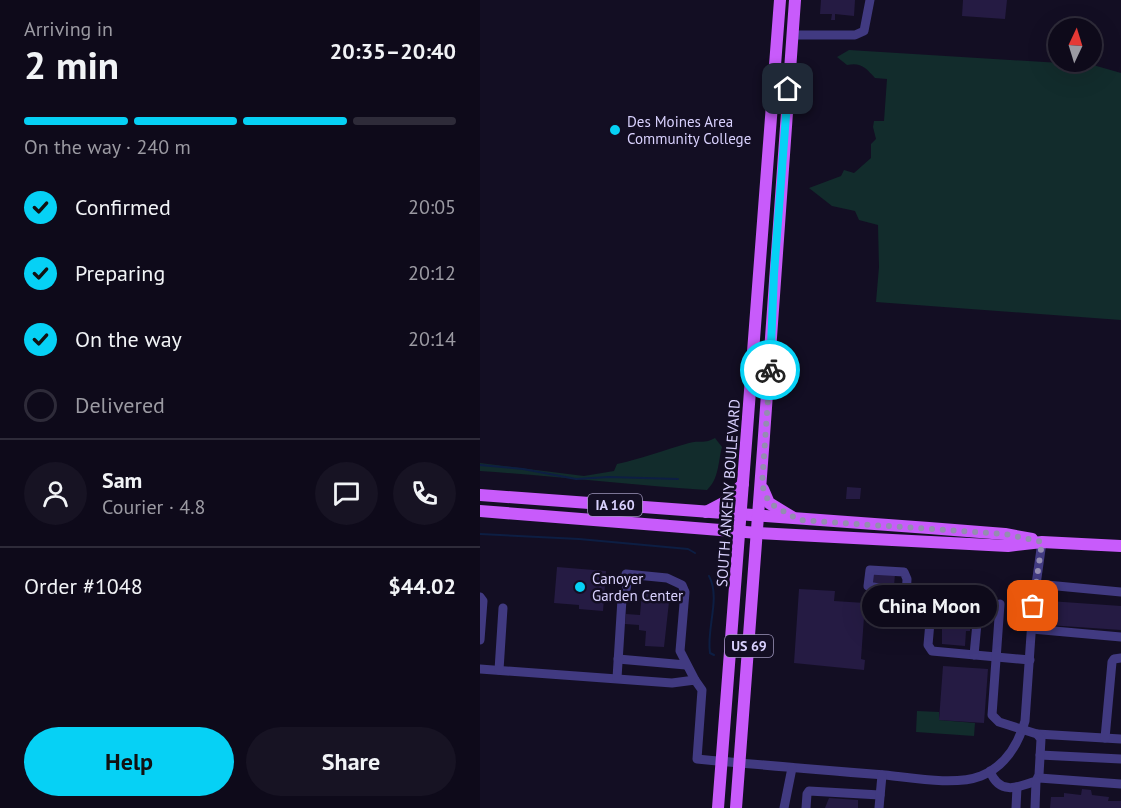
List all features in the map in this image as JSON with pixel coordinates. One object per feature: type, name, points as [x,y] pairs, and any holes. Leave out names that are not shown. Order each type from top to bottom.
[{"type":"main road","name":"SOUTH ANKENY BOULEVARD","points":[[736,808],[750,516],[743,484],[780,0]]},
{"type":"main road","name":"SOUTH ANKENY BOULEVARD","points":[[718,808],[750,516],[762,485],[775,262],[795,0]]},
{"type":"main road","points":[[776,62],[790,64]]},
{"type":"main road","points":[[706,512],[725,502],[743,484]]},
{"type":"main road","points":[[762,485],[769,503],[799,520]]},
{"type":"main road","name":"IA 160","points":[[480,495],[1005,534],[1042,542],[1121,546]]},
{"type":"main road","name":"IA 160","points":[[480,511],[749,532],[1008,546],[1042,542]]},
{"type":"lane","points":[[792,35],[855,35],[864,31],[870,0]]},
{"type":"lane","points":[[617,678],[622,599],[628,582],[626,574],[667,578],[682,585],[685,592],[680,651],[702,690],[697,759],[960,781],[990,771],[1013,750],[1023,730],[1042,542]]},
{"type":"lane","points":[[886,597],[883,589],[868,586],[870,570],[904,572],[907,579],[906,598]]},
{"type":"lane","points":[[1036,584],[1121,592]]},
{"type":"lane","points":[[480,597],[483,601],[480,640]]},
{"type":"lane","points":[[932,599],[929,649],[932,651],[1030,660]]},
{"type":"lane","points":[[974,655],[978,602]]},
{"type":"lane","points":[[1000,604],[992,715],[999,722],[1037,734],[1121,739]]},
{"type":"lane","points":[[499,670],[503,608]]},
{"type":"lane","points":[[1032,629],[1121,637]]},
{"type":"lane","points":[[1106,738],[1112,662],[1114,659],[1121,658]]},
{"type":"lane","points":[[618,659],[686,665]]},
{"type":"lane","points":[[480,669],[681,683],[695,680]]},
{"type":"lane","points":[[1035,808],[1041,739],[1037,734]]},
{"type":"lane","points":[[1040,755],[1121,759]]},
{"type":"lane","points":[[784,808],[792,768]]},
{"type":"lane","points":[[990,771],[994,783],[999,786],[1017,787],[1038,779],[1121,784]]},
{"type":"lane","points":[[879,808],[882,775]]},
{"type":"lane","points":[[1016,808],[1017,787]]},
{"type":"lane","points":[[806,808],[809,791],[880,795]]},
{"type":"green space","points":[[849,50],[1048,62],[1048,72],[1102,72],[1102,68],[1121,73],[1121,320],[876,302],[879,267],[878,225],[859,220],[855,211],[832,206],[809,188],[841,176],[844,170],[854,173],[871,158],[871,144],[876,139],[874,121],[884,121],[887,79],[875,78],[863,67],[856,64],[847,65],[837,57]]},
{"type":"green space","points":[[715,438],[722,447],[716,476],[707,490],[480,471],[480,463],[584,476],[614,471],[617,464],[689,443]]},
{"type":"green space","points":[[917,711],[939,712],[939,720],[975,723],[974,736],[916,732]]},
{"type":"building","points":[[821,0],[855,0],[854,16],[835,14],[835,20],[831,20],[832,14],[820,14]]},
{"type":"building","points":[[963,0],[1007,0],[1005,19],[962,16]]},
{"type":"building","points":[[847,487],[861,488],[860,499],[846,499]]},
{"type":"building","name":"Canoyer Garden Center","points":[[557,567],[606,571],[603,611],[579,609],[579,605],[554,603]]},
{"type":"building","points":[[873,573],[895,574],[894,586],[872,584]]},
{"type":"building","points":[[799,589],[835,591],[834,601],[865,603],[861,659],[865,660],[864,670],[794,663]]},
{"type":"building","points":[[666,590],[673,599],[669,602],[664,647],[645,646],[646,631],[639,630],[639,625],[625,624],[626,614],[640,615],[642,592],[662,594]]},
{"type":"building","points":[[1049,601],[1121,606],[1121,630],[1048,625]]},
{"type":"building","points":[[942,609],[970,611],[970,631],[966,631],[965,646],[942,644]]},
{"type":"building","points":[[943,666],[988,669],[984,723],[939,720]]},
{"type":"building","points":[[1082,789],[1091,790],[1092,795],[1109,797],[1108,801],[1121,801],[1121,808],[1050,808],[1051,797],[1064,797],[1064,793],[1081,795]]},
{"type":"building","points":[[829,798],[858,800],[858,808],[825,808]]},
{"type":"waterway","points":[[480,465],[523,469],[576,479],[609,477],[678,479]]},
{"type":"waterway","points":[[480,534],[579,539],[688,549],[695,553]]},
{"type":"waterway","points":[[709,576],[714,594],[709,644],[710,653],[714,655]]},
{"type":"way so far","points":[[770,370],[762,485],[769,503],[799,520],[1005,534],[1042,542],[1033,606]]},
{"type":"place","name":"Des Moines Area Community College","points":[[615,130]]},
{"type":"place","name":"Canoyer Garden Center","points":[[580,587]]},
{"type":"place","name":"China Moon","points":[[1033,606]]},
{"type":"route","points":[[770,370],[774,274],[788,89]]}]
